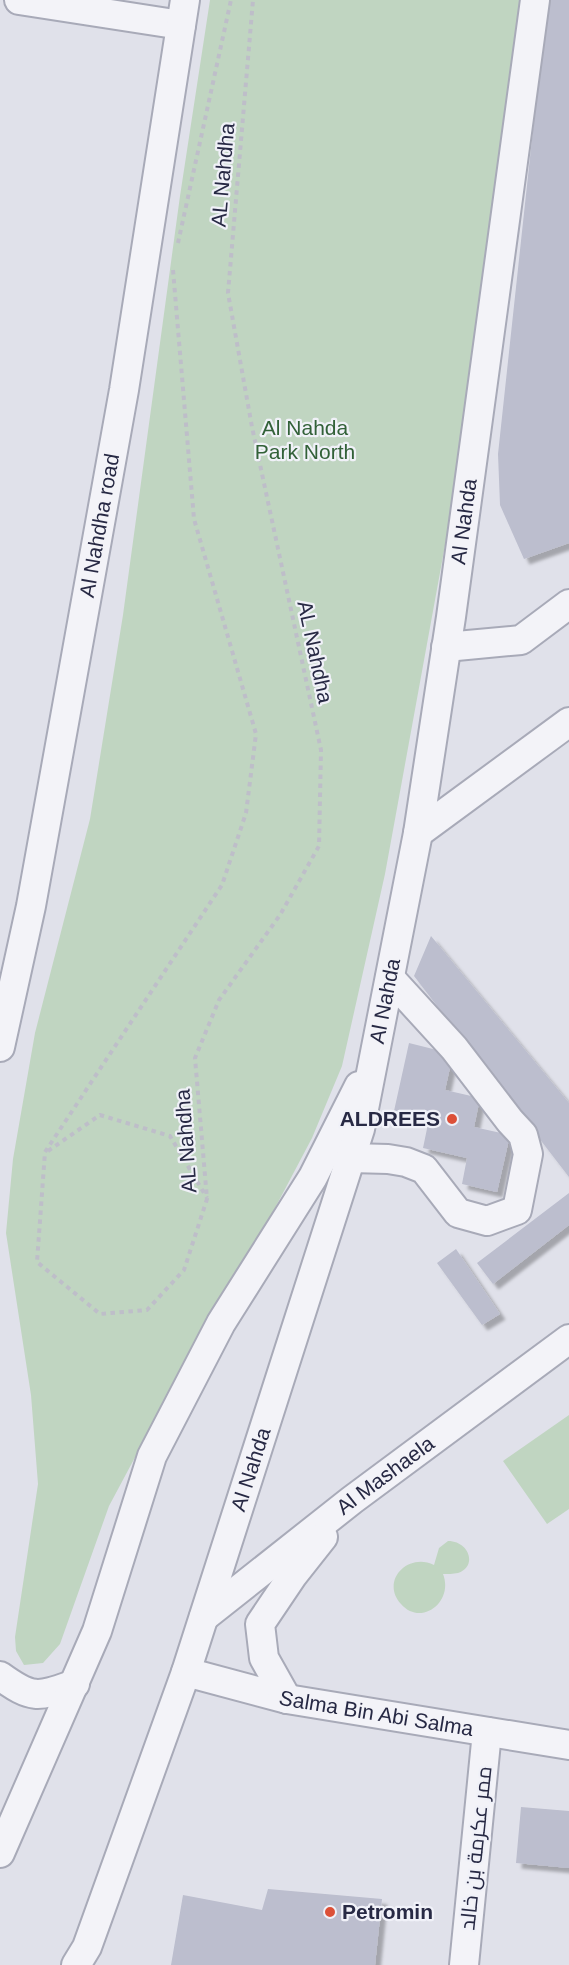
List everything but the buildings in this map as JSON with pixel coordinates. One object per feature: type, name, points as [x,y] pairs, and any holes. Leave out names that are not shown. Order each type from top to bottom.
[{"type":"street","name":"Al Nahda","points":[[76,1965],[87,1947],[186,1672],[360,1130],[418,833],[446,647],[535,0]]},
{"type":"street","points":[[32,1],[183,12]]},
{"type":"street","name":"Al Nahdha road","points":[[0,1047],[31,906],[124,390],[183,12]]},
{"type":"street","points":[[446,647],[521,640],[569,604]]},
{"type":"street","points":[[418,833],[569,722]]},
{"type":"street","points":[[351,1158],[388,1159],[406,1162],[424,1169],[458,1213],[487,1221],[517,1210],[528,1154],[524,1135],[510,1121],[454,1048],[390,978]]},
{"type":"street","points":[[0,1853],[97,1631],[152,1456],[221,1323],[313,1177],[375,1054]]},
{"type":"street","name":"Al Mashaela","points":[[204,1617],[352,1500],[569,1339]]},
{"type":"street","points":[[287,1698],[264,1658],[260,1624],[293,1575],[352,1500]]},
{"type":"street","name":"Salma Bin Abi Salma","points":[[186,1672],[287,1698],[569,1745]]},
{"type":"street","points":[[0,1676],[32,1695],[46,1694],[75,1684]]},
{"type":"street","name":"ممر عكرمة بن خالد","points":[[464,1965],[487,1732]]},
{"type":"path","name":"AL Nahdha","points":[[178,245],[231,0]]},
{"type":"path","name":"AL Nahdha","points":[[173,268],[194,519],[256,734],[246,813],[222,885],[45,1152],[37,1262],[100,1314],[147,1310],[184,1270],[207,1199],[195,1058],[219,1000],[280,915],[319,846],[321,750],[252,427],[228,293],[253,0]]},
{"type":"path","points":[[45,1152],[100,1115],[170,1136],[207,1199]]},
{"type":"green space","name":"Al Nahda Park North","points":[[210,0],[522,0],[456,485],[385,874],[342,1066],[312,1138],[266,1225],[187,1360],[109,1506],[60,1644],[43,1663],[24,1665],[16,1651],[15,1637],[38,1484],[31,1395],[6,1233],[13,1159],[35,1033],[90,819],[123,615],[180,196]]},
{"type":"green space","points":[[569,1415],[569,1509],[547,1524],[503,1461]]},
{"type":"green space","points":[[448,1541],[455,1542],[466,1549],[468,1565],[458,1573],[443,1574],[444,1594],[434,1608],[418,1613],[409,1610],[395,1595],[395,1578],[400,1571],[415,1562],[434,1565],[439,1548]]},
{"type":"place","name":"ALDREES","points":[[452,1119]]},
{"type":"place","name":"Petromin","points":[[330,1912]]}]
